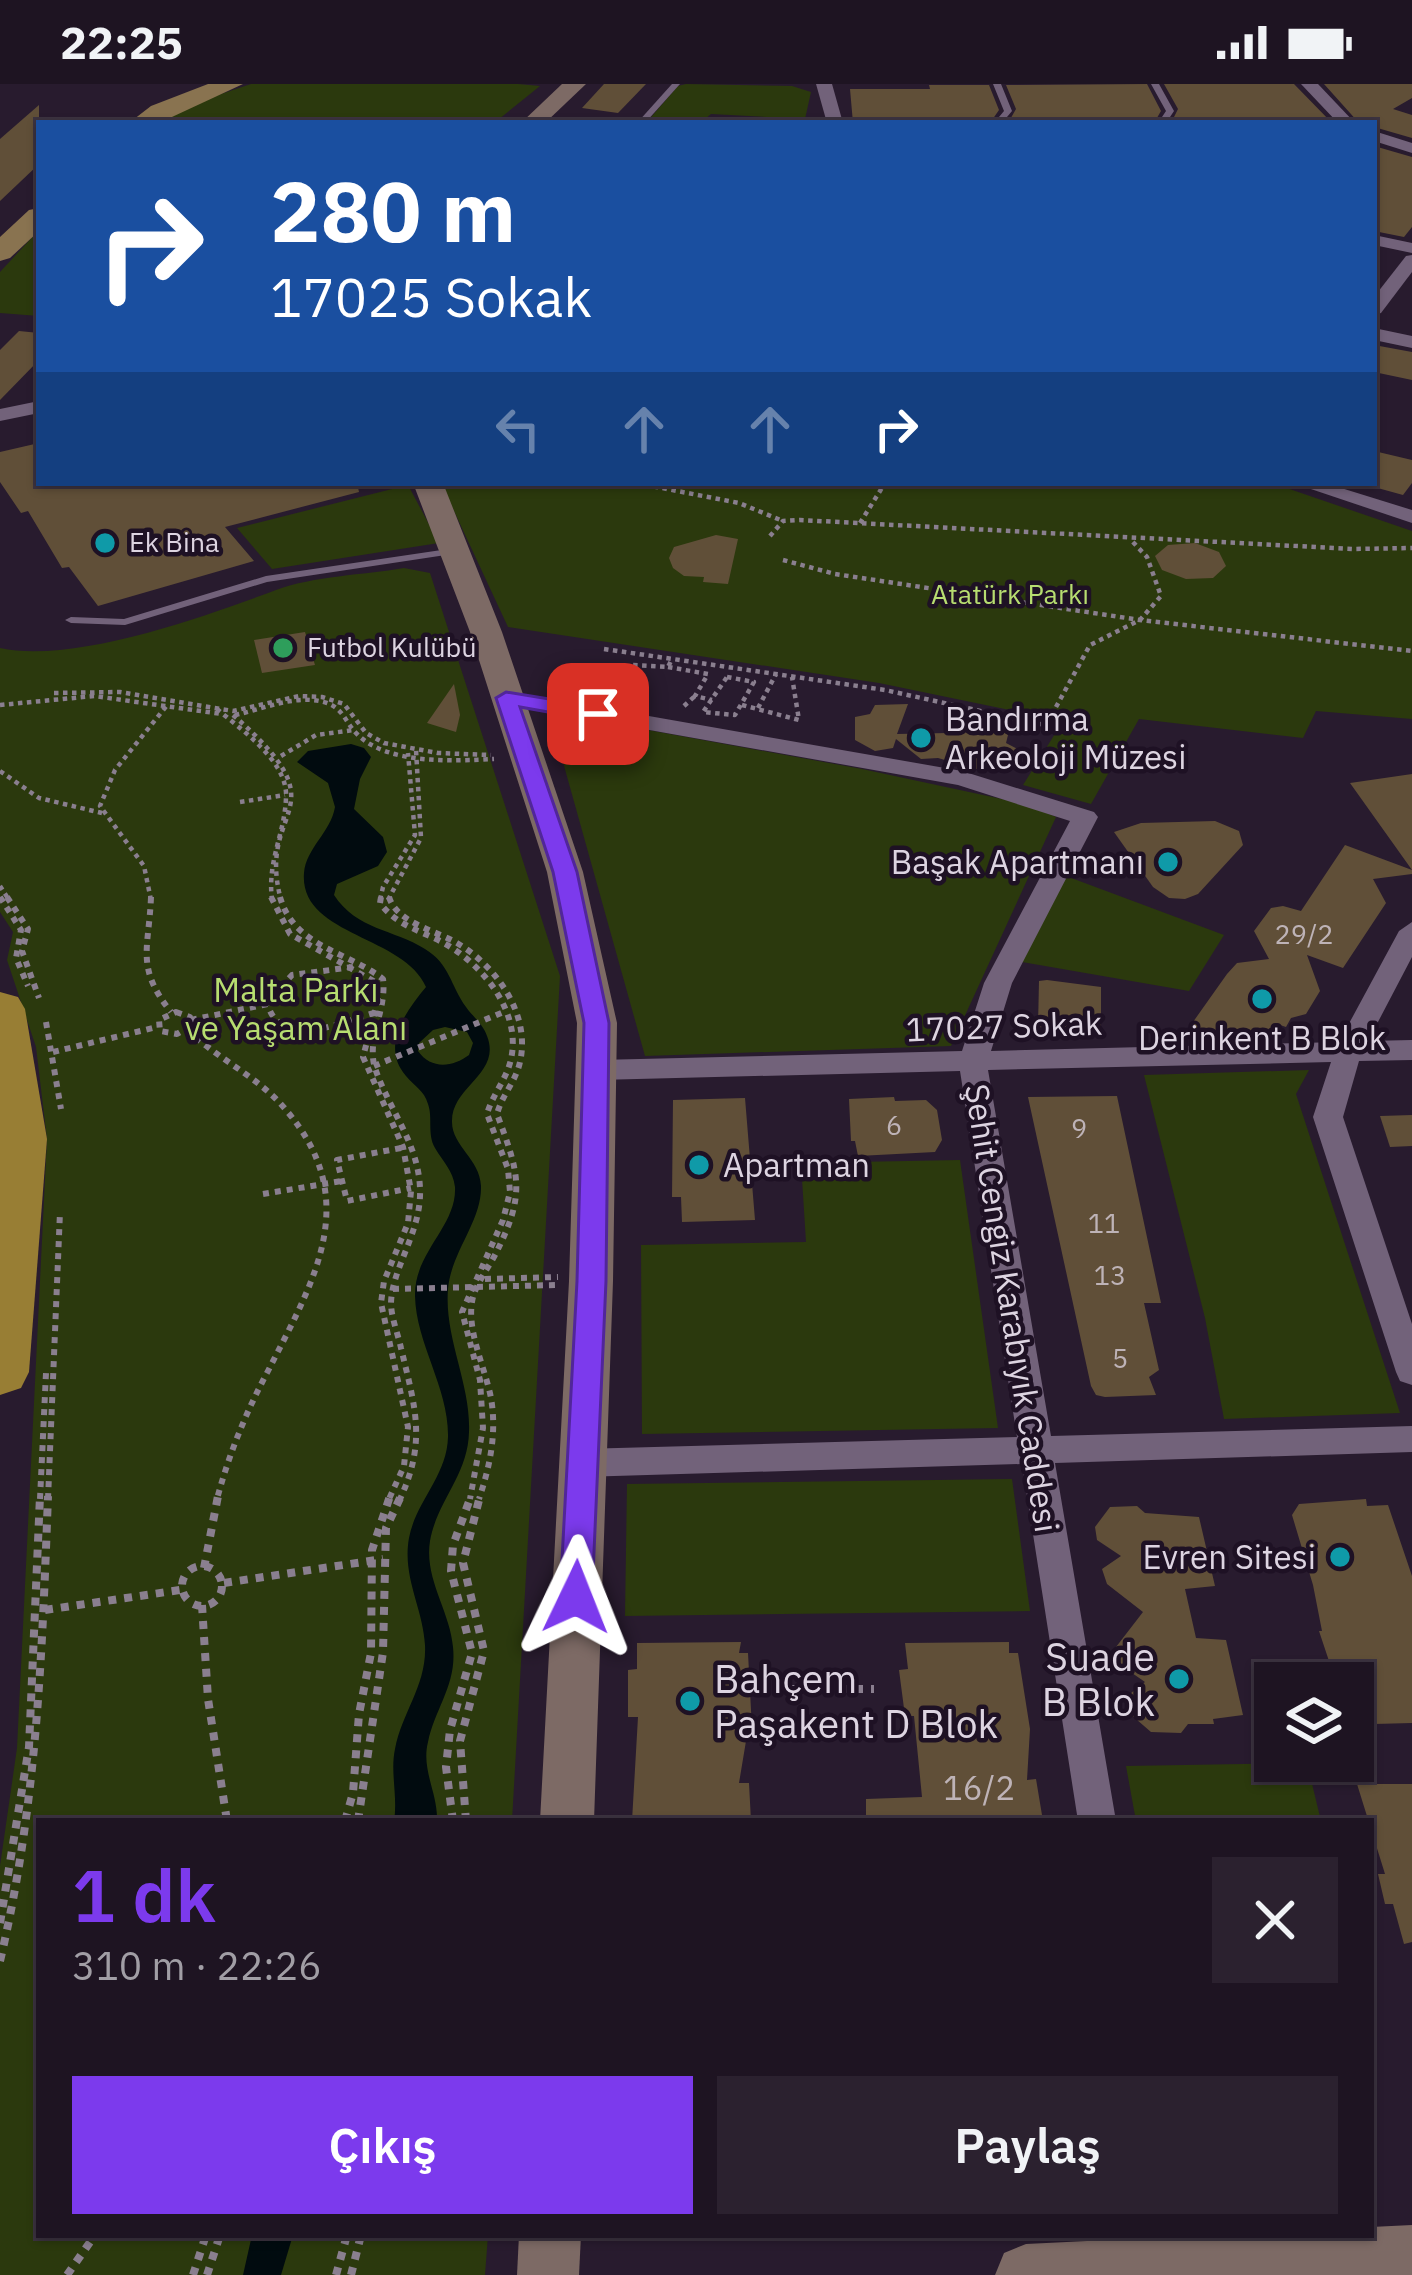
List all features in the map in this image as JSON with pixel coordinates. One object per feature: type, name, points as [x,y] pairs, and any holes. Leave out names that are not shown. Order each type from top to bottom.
[{"type":"highway","points":[[0,1372],[20,1139],[24,1012]]},
{"type":"main road","points":[[117,120],[147,100],[188,84]]},
{"type":"main road","points":[[146,120],[231,84]]},
{"type":"main road","points":[[0,224],[36,192]]},
{"type":"main road","points":[[0,252],[36,219]]},
{"type":"street","points":[[535,120],[574,84]]},
{"type":"street","points":[[824,84],[834,120]]},
{"type":"street","points":[[1309,84],[1345,120]]},
{"type":"street","points":[[1377,137],[1412,148]]},
{"type":"street","points":[[1377,241],[1412,248]]},
{"type":"street","points":[[1377,305],[1412,260]]},
{"type":"street","points":[[1377,335],[1412,343]]},
{"type":"street","points":[[0,415],[36,408]]},
{"type":"street","points":[[429,486],[457,551],[580,928],[597,1023],[591,1281],[567,1818]]},
{"type":"street","points":[[1313,486],[1412,517]]},
{"type":"street","name":"Şehit Cengiz Karabıyık Caddesi","points":[[506,698],[962,778],[1085,817],[998,982],[973,1064],[1095,1818]]},
{"type":"street","points":[[1412,931],[1348,1052],[1328,1117],[1412,1372]]},
{"type":"street","name":"17027 Sokak","points":[[598,1070],[1412,1051]]},
{"type":"street","points":[[581,1463],[1412,1438]]},
{"type":"street","points":[[548,2275],[550,2238]]},
{"type":"street","points":[[1026,2275],[1171,2259],[1412,2256]]},
{"type":"lane","points":[[644,120],[676,84]]},
{"type":"lane","points":[[997,84],[1008,111],[1000,120]]},
{"type":"lane","points":[[1155,84],[1169,111],[1164,120]]},
{"type":"lane","points":[[71,620],[124,622],[266,579],[457,551]]},
{"type":"path","points":[[652,486],[739,502],[784,521],[1412,548]]},
{"type":"path","points":[[860,523],[883,486]]},
{"type":"path","points":[[770,536],[784,521]]},
{"type":"path","points":[[1056,707],[1090,645],[1140,620],[1161,596],[1147,557],[1128,537]]},
{"type":"path","points":[[783,560],[835,574],[1140,620],[1412,651]]},
{"type":"path","points":[[604,649],[885,690],[1049,726]]},
{"type":"path","points":[[668,668],[672,659]]},
{"type":"path","points":[[640,698],[620,694],[632,665],[708,674],[695,697],[681,707]]},
{"type":"path","points":[[758,709],[776,674]]},
{"type":"path","points":[[741,704],[800,720],[792,676]]},
{"type":"path","points":[[727,677],[754,682],[741,704],[735,715],[703,712],[727,677]]},
{"type":"path","points":[[0,703],[95,691],[233,715],[299,700],[320,701],[345,713],[368,742],[460,760],[525,756]]},
{"type":"path","points":[[0,703],[94,695],[220,712],[299,696],[322,697],[352,710],[374,739],[414,753]]},
{"type":"path","points":[[695,697],[712,700]]},
{"type":"path","points":[[102,813],[101,797],[115,770],[168,704]]},
{"type":"path","points":[[220,712],[272,759],[291,795],[267,884],[271,900],[290,933],[306,946],[356,967],[375,982],[379,1013],[364,1042],[365,1067],[407,1146],[408,1223],[384,1281],[381,1303],[408,1427],[404,1466],[376,1526],[371,1653],[359,1714],[353,1793],[345,1818]]},
{"type":"path","points":[[233,715],[280,757],[291,795],[275,883],[279,898],[298,930],[312,942],[383,979],[374,1066],[421,1186],[412,1244],[393,1289],[392,1317],[418,1426],[415,1468],[386,1528],[383,1652],[359,1818]]},
{"type":"path","points":[[280,757],[316,734],[354,730]]},
{"type":"path","points":[[414,753],[415,835],[383,886],[380,903],[396,921],[461,953],[489,980],[506,1011],[512,1055],[487,1114],[508,1168],[510,1192],[474,1287],[473,1328],[490,1378],[494,1427],[488,1481],[464,1546],[462,1570],[484,1652],[462,1731],[458,1766],[466,1818]]},
{"type":"path","points":[[414,753],[422,838],[391,888],[388,902],[395,913],[468,949],[484,963],[507,993],[521,1040],[520,1064],[496,1114],[517,1167],[520,1192],[512,1222],[485,1279],[464,1299],[463,1330],[480,1380],[483,1428],[477,1480],[453,1544],[451,1571],[472,1653],[450,1730],[446,1767],[453,1818]]},
{"type":"path","points":[[0,771],[39,798],[102,813],[137,853],[149,878],[143,966],[157,997],[171,1012]]},
{"type":"path","points":[[240,802],[291,795]]},
{"type":"path","points":[[0,886],[28,928],[22,956],[53,1052],[58,1121],[24,1012],[16,958],[21,930],[0,897]]},
{"type":"path","points":[[369,968],[300,970],[272,990],[268,1004],[280,1025],[296,1031],[335,1028],[379,1013]]},
{"type":"path","points":[[191,1019],[268,1004]]},
{"type":"path","points":[[374,1066],[506,1011]]},
{"type":"path","points":[[157,1027],[161,1017],[171,1012],[185,1013],[191,1019]]},
{"type":"path","points":[[53,1052],[157,1027],[172,1035],[187,1029],[191,1019]]},
{"type":"path","points":[[187,1029],[282,1103],[308,1142],[322,1184],[327,1221],[318,1279],[233,1446],[218,1492],[204,1568]]},
{"type":"path","points":[[407,1146],[337,1160],[347,1201],[421,1186]]},
{"type":"path","points":[[263,1194],[342,1181]]},
{"type":"path","points":[[0,1923],[29,1747],[57,1209],[45,1610],[31,1812],[0,1960]]},
{"type":"path","points":[[485,1279],[591,1281]]},
{"type":"path","points":[[393,1289],[591,1281]]},
{"type":"path","points":[[224,1583],[383,1559]]},
{"type":"path","points":[[204,1568],[218,1572],[224,1583],[216,1598],[202,1605],[186,1601],[181,1589],[187,1575],[204,1568]]},
{"type":"path","points":[[45,1610],[181,1589]]},
{"type":"path","points":[[202,1605],[208,1699],[227,1818]]},
{"type":"path","points":[[775,1689],[874,1689]]},
{"type":"path","points":[[67,2275],[93,2238]]},
{"type":"path","points":[[193,2275],[205,2238]]},
{"type":"path","points":[[207,2275],[219,2238]]},
{"type":"path","points":[[336,2275],[346,2238]]},
{"type":"path","points":[[351,2275],[360,2238]]},
{"type":"green space","points":[[251,84],[540,86],[498,120],[160,120],[188,105]]},
{"type":"green space","points":[[678,86],[792,86],[811,92],[805,119],[711,114],[704,120],[649,120]]},
{"type":"green space","points":[[36,233],[36,316],[0,313],[0,272]]},
{"type":"green space","points":[[409,486],[439,543],[272,569],[237,528]]},
{"type":"green space","name":"Atatürk Parkı","points":[[442,486],[1281,486],[1412,531],[1412,719],[1316,711],[1303,738],[1139,719],[1091,804],[1023,785],[1063,721],[879,683],[508,627]]},
{"type":"green space","name":"Malta Parkı ve Yaşam Alanı","points":[[404,568],[430,573],[560,976],[512,1818],[36,1818],[36,2238],[488,2238],[485,2275],[0,2275],[0,1866],[17,1748],[47,1139],[36,1047],[7,960],[13,932],[0,912],[0,648],[30,651],[101,644],[322,579]]},
{"type":"green space","points":[[549,712],[862,769],[1025,804],[1056,817],[951,1046],[645,1056]]},
{"type":"green space","points":[[1066,876],[1224,935],[1189,991],[1022,962]]},
{"type":"green space","points":[[1309,1070],[1296,1094],[1400,1413],[1224,1419],[1205,1318],[1144,1075]]},
{"type":"green space","points":[[960,1160],[998,1428],[642,1434],[641,1245],[806,1242],[801,1163]]},
{"type":"green space","points":[[1012,1479],[1030,1611],[625,1616],[627,1484]]},
{"type":"green space","points":[[1254,1764],[1254,1782],[1312,1782],[1320,1818],[1135,1818],[1126,1766]]},
{"type":"shaded area","points":[[351,744],[364,748],[371,757],[360,779],[354,809],[383,837],[387,852],[378,866],[337,884],[334,895],[364,922],[433,955],[483,1028],[490,1049],[482,1070],[459,1099],[452,1122],[481,1186],[477,1212],[448,1289],[450,1325],[469,1414],[467,1447],[434,1527],[429,1555],[451,1634],[453,1660],[426,1752],[437,1818],[394,1818],[393,1767],[398,1736],[425,1659],[408,1566],[409,1538],[442,1464],[448,1437],[415,1296],[421,1266],[449,1214],[455,1187],[433,1143],[426,1099],[406,1076],[395,1053],[404,1018],[426,987],[397,956],[335,923],[307,894],[306,864],[335,807],[328,783],[297,762],[308,751]],"holes":[[[445,1027],[467,1032],[473,1043],[469,1055],[442,1065],[418,1051],[419,1043],[433,1030]]]},
{"type":"shaded area","points":[[251,2238],[292,2238],[281,2275],[243,2275]]},
{"type":"building","points":[[604,84],[646,84],[618,113],[582,108]]},
{"type":"building","points":[[1147,84],[1161,111],[1156,120],[1010,120],[1016,109],[1006,85]]},
{"type":"building","points":[[1164,84],[1294,84],[1329,120],[1172,120],[1178,109]]},
{"type":"building","points":[[1324,84],[1412,84],[1412,98],[1393,109],[1412,115],[1412,138],[1377,128],[1377,120],[1356,120]]},
{"type":"building","points":[[929,85],[989,85],[999,110],[992,120],[853,120],[850,89],[930,89]]},
{"type":"building","points":[[39,105],[36,167],[0,201],[0,139]]},
{"type":"building","points":[[1377,147],[1412,157],[1412,227],[1404,237],[1377,232]]},
{"type":"building","points":[[19,331],[36,333],[36,363],[0,400],[0,350]]},
{"type":"building","points":[[1377,346],[1412,352],[1412,380],[1377,373]]},
{"type":"building","points":[[36,444],[36,486],[358,486],[359,492],[225,527],[254,561],[98,606],[69,567],[62,568],[28,511],[21,513],[0,482],[0,452]]},
{"type":"building","points":[[1377,452],[1412,460],[1412,483],[1403,495],[1374,487]]},
{"type":"building","points":[[716,535],[738,539],[728,584],[703,582],[704,577],[684,576],[673,568],[669,558],[674,547]]},
{"type":"building","points":[[1195,543],[1219,552],[1226,566],[1213,578],[1186,579],[1162,570],[1155,556],[1168,545]]},
{"type":"building","name":"Futbol Kulübü","points":[[305,632],[315,665],[262,673],[254,640]]},
{"type":"building","points":[[454,684],[460,715],[456,732],[427,723]]},
{"type":"building","name":"Bandırma Arkeoloji Müzesi","points":[[908,704],[897,734],[948,733],[952,724],[995,726],[1008,735],[1006,743],[1031,756],[997,761],[992,769],[976,769],[938,758],[921,759],[896,739],[893,748],[875,751],[855,740],[855,717],[870,714],[875,705]]},
{"type":"building","points":[[1412,774],[1412,870],[1350,783]]},
{"type":"building","name":"Başak Apartmanı","points":[[1215,821],[1239,831],[1243,845],[1198,894],[1185,899],[1169,898],[1153,887],[1114,832],[1141,823]]},
{"type":"building","points":[[1345,845],[1412,870],[1412,874],[1373,879],[1386,903],[1343,968],[1307,955],[1320,991],[1306,1014],[1291,1018],[1286,1027],[1277,1024],[1269,1034],[1242,1032],[1214,1038],[1198,1034],[1193,1022],[1237,963],[1269,959],[1254,931],[1271,908],[1301,911]]},
{"type":"building","points":[[1039,981],[1101,987],[1101,1035],[1038,1027]]},
{"type":"building","points":[[1117,1096],[1161,1303],[1144,1303],[1159,1370],[1149,1377],[1156,1395],[1105,1397],[1096,1395],[1091,1386],[1028,1097]]},
{"type":"building","name":"Apartman","points":[[894,1097],[895,1101],[926,1100],[937,1110],[942,1140],[935,1152],[858,1156],[855,1141],[851,1141],[849,1099]]},
{"type":"building","name":"Apartman","points":[[745,1098],[755,1220],[682,1222],[681,1197],[672,1197],[673,1100]]},
{"type":"building","points":[[1412,1115],[1412,1146],[1390,1147],[1380,1116]]},
{"type":"building","points":[[1366,1499],[1367,1506],[1388,1505],[1412,1576],[1412,1723],[1374,1724],[1374,1662],[1329,1662],[1292,1515],[1299,1504]]},
{"type":"building","points":[[1137,1506],[1145,1513],[1199,1517],[1215,1586],[1185,1589],[1196,1638],[1226,1640],[1243,1715],[1213,1719],[1214,1724],[1188,1724],[1181,1733],[1151,1732],[1129,1713],[1126,1697],[1145,1682],[1119,1664],[1116,1647],[1143,1612],[1107,1584],[1102,1569],[1121,1556],[1097,1540],[1095,1527],[1110,1507]]},
{"type":"building","points":[[741,1642],[739,1653],[748,1653],[752,1729],[748,1729],[739,1783],[749,1783],[751,1818],[632,1818],[638,1717],[628,1717],[628,1670],[637,1669],[637,1643]]},
{"type":"building","points":[[1009,1642],[1009,1653],[1018,1653],[1030,1729],[1027,1780],[1036,1779],[1042,1818],[866,1818],[866,1799],[922,1797],[914,1716],[905,1716],[899,1670],[908,1669],[905,1643]]},
{"type":"building","points":[[1357,1784],[1412,1784],[1412,1942],[1404,1944],[1393,1904],[1385,1904],[1378,1874],[1385,1874],[1374,1839],[1374,1818],[1368,1818]]},
{"type":"place","name":"Ek Bina","points":[[105,543]]},
{"type":"place","name":"Futbol Kulübü","points":[[283,648]]},
{"type":"place","name":"Bandırma Arkeoloji Müzesi","points":[[921,738]]},
{"type":"place","name":"Başak Apartmanı","points":[[1168,862]]},
{"type":"place","name":"Derinkent B Blok","points":[[1262,999]]},
{"type":"place","name":"Apartman","points":[[699,1165]]},
{"type":"place","name":"Evren Sitesi","points":[[1340,1557]]},
{"type":"place","name":"Suade B Blok","points":[[1179,1679]]},
{"type":"place","name":"Bahçem Paşakent D Blok","points":[[690,1701]]},
{"type":"route","points":[[576,1597],[597,1023],[565,872],[506,698],[598,714]]}]
